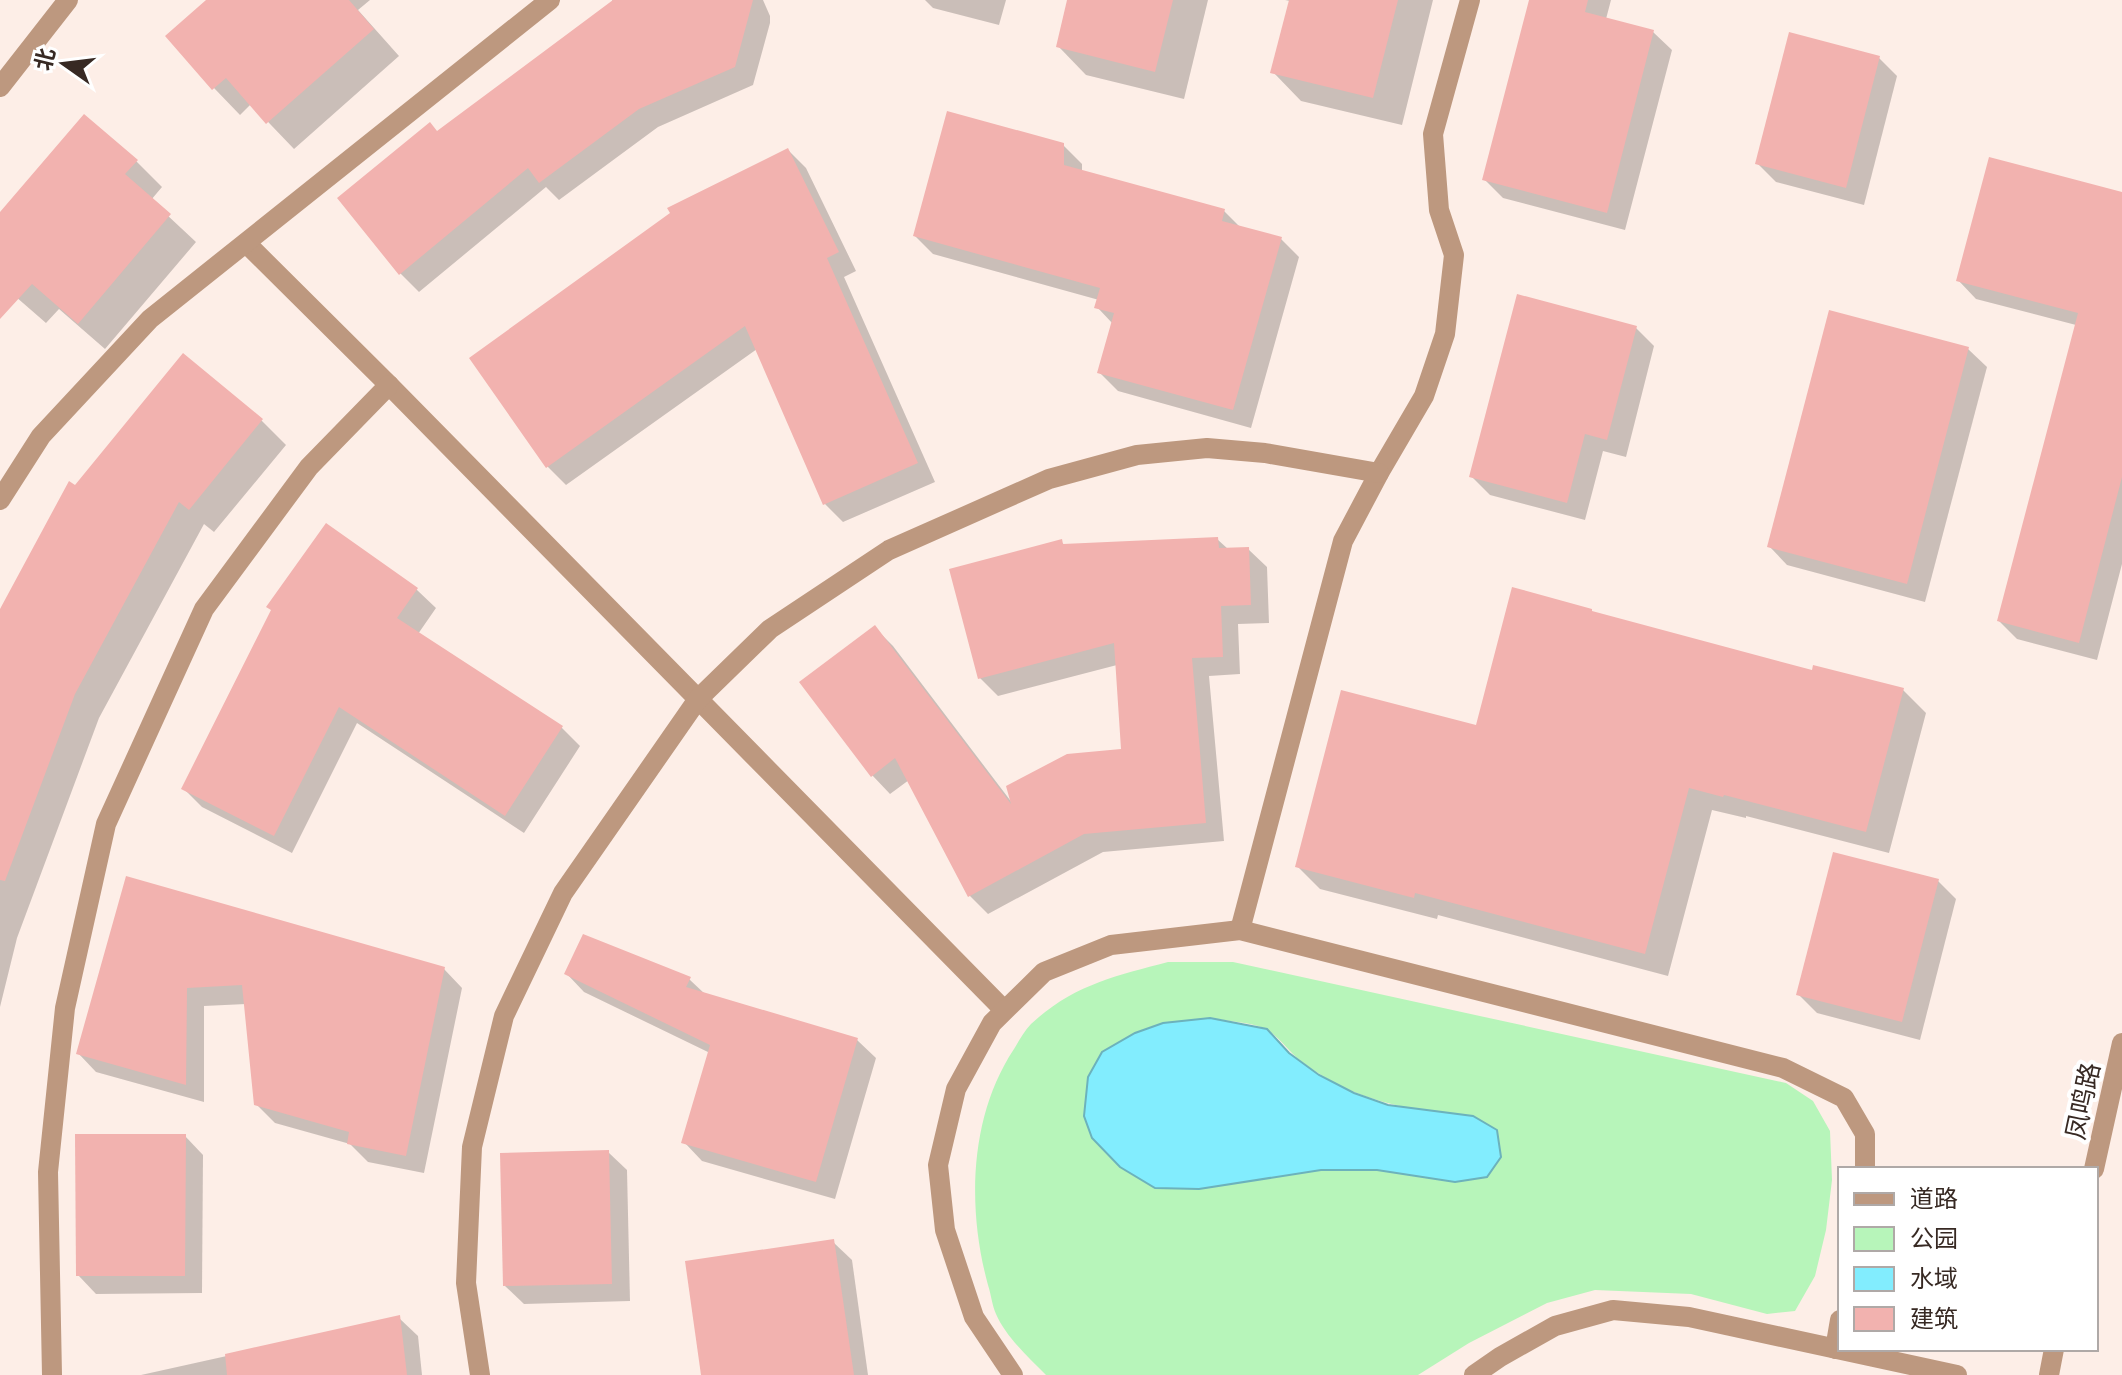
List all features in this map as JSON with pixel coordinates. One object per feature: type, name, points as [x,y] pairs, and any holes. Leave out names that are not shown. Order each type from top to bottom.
[{"type":"street","points":[[0,87],[68,0]]},
{"type":"street","points":[[0,500],[41,436],[150,319],[550,0]]},
{"type":"street","points":[[1240,930],[1343,541],[1424,396],[1445,334],[1454,255],[1439,210],[1433,134],[1470,0]]},
{"type":"street","points":[[246,243],[1004,1010]]},
{"type":"street","points":[[52,1375],[48,1172],[65,1008],[106,824],[204,609],[309,467],[389,385]]},
{"type":"street","points":[[480,1375],[466,1283],[472,1147],[504,1016],[563,893],[698,699],[770,629],[889,550],[1049,479],[1137,455],[1207,448],[1265,453],[1379,473]]},
{"type":"street","points":[[1006,1372],[974,1317],[945,1230],[938,1165],[956,1089],[992,1023],[1044,972],[1111,945],[1240,930],[1783,1068],[1844,1098],[1865,1134],[1865,1167]]},
{"type":"street","name":"凤鸣路","points":[[2094,1167],[2122,1043]]},
{"type":"street","points":[[1474,1375],[1555,1326],[1613,1310],[1689,1317],[1838,1350]]},
{"type":"street","points":[[1835,1349],[1838,1332]]},
{"type":"street","points":[[1844,1351],[1957,1375]]},
{"type":"street","points":[[2049,1375],[2054,1351]]},
{"type":"green space","points":[[1168,962],[1233,962],[1786,1083],[1813,1101],[1830,1131],[1832,1180],[1826,1230],[1815,1276],[1795,1311],[1767,1314],[1691,1294],[1595,1290],[1547,1303],[1469,1343],[1418,1375],[1046,1375],[1000,1323],[981,1256],[975,1194],[976,1164],[988,1104],[999,1076],[1022,1036],[1047,1011],[1079,991],[1112,977]],"holes":[[[1210,1018],[1264,1028],[1301,1061],[1345,1088],[1376,1100],[1426,1111],[1455,1182],[1377,1170],[1321,1170],[1199,1189]]]},
{"type":"water","points":[[1210,1018],[1267,1029],[1289,1053],[1319,1075],[1354,1093],[1388,1105],[1473,1116],[1497,1130],[1501,1157],[1487,1177],[1455,1182],[1377,1170],[1321,1170],[1199,1189],[1155,1188],[1120,1167],[1092,1138],[1084,1116],[1088,1077],[1102,1052],[1135,1033],[1163,1023]]},
{"type":"building","points":[[206,0],[349,0],[374,29],[266,124],[226,78],[212,90],[165,36]]},
{"type":"building","points":[[613,0],[753,0],[735,67],[639,109],[539,183],[528,168],[399,275],[337,198],[430,122],[437,131]]},
{"type":"building","points":[[1067,0],[1173,0],[1155,72],[1056,47]]},
{"type":"building","points":[[1289,0],[1398,0],[1373,98],[1270,73]]},
{"type":"building","points":[[1529,0],[1588,0],[1585,12],[1654,30],[1607,213],[1482,180]]},
{"type":"building","points":[[1789,32],[1880,56],[1846,188],[1755,164]]},
{"type":"building","points":[[947,111],[1064,143],[1064,165],[1225,209],[1222,221],[1282,237],[1233,410],[1097,373],[1114,313],[1094,308],[1100,288],[913,236]]},
{"type":"building","points":[[84,114],[138,160],[125,174],[171,214],[78,324],[32,284],[0,319],[0,212]]},
{"type":"building","points":[[788,148],[839,252],[827,258],[918,463],[823,505],[745,326],[546,468],[469,358],[670,213],[667,208]]},
{"type":"building","points":[[1989,157],[2122,192],[2122,477],[2079,643],[1997,621],[2078,313],[1956,281]]},
{"type":"building","points":[[1517,294],[1637,326],[1607,440],[1585,434],[1567,503],[1469,477]]},
{"type":"building","points":[[1829,310],[1969,347],[1907,584],[1767,547]]},
{"type":"building","points":[[183,353],[263,419],[189,510],[179,502],[75,694],[5,881],[0,880],[0,609],[69,481],[75,485]]},
{"type":"building","points":[[326,523],[418,588],[397,618],[563,726],[505,816],[339,707],[274,836],[181,789],[271,610],[266,607]]},
{"type":"building","points":[[1218,537],[1219,548],[1249,547],[1251,605],[1221,606],[1223,657],[1192,658],[1206,823],[1084,834],[968,897],[895,758],[871,777],[799,682],[875,625],[1011,804],[1006,786],[1067,754],[1121,749],[1114,643],[978,679],[949,569],[1062,539],[1063,544]]},
{"type":"building","points":[[1512,587],[1812,670],[1813,665],[1904,688],[1866,832],[1689,788],[1645,954],[1415,893],[1414,898],[1295,867],[1341,690],[1476,725]]},
{"type":"building","points":[[1833,852],[1939,879],[1902,1022],[1796,995]]},
{"type":"building","points":[[126,876],[445,967],[406,1156],[347,1144],[349,1132],[254,1105],[242,985],[187,988],[186,1085],[76,1054]]},
{"type":"building","points":[[583,934],[691,977],[686,987],[858,1038],[816,1182],[681,1143],[710,1045],[564,974]]},
{"type":"building","points":[[75,1134],[186,1134],[185,1276],[76,1276]]},
{"type":"building","points":[[609,1150],[612,1284],[503,1286],[500,1153]]},
{"type":"building","points":[[834,1239],[854,1375],[701,1375],[685,1261]]},
{"type":"building","points":[[400,1315],[407,1375],[227,1375],[225,1354]]}]
